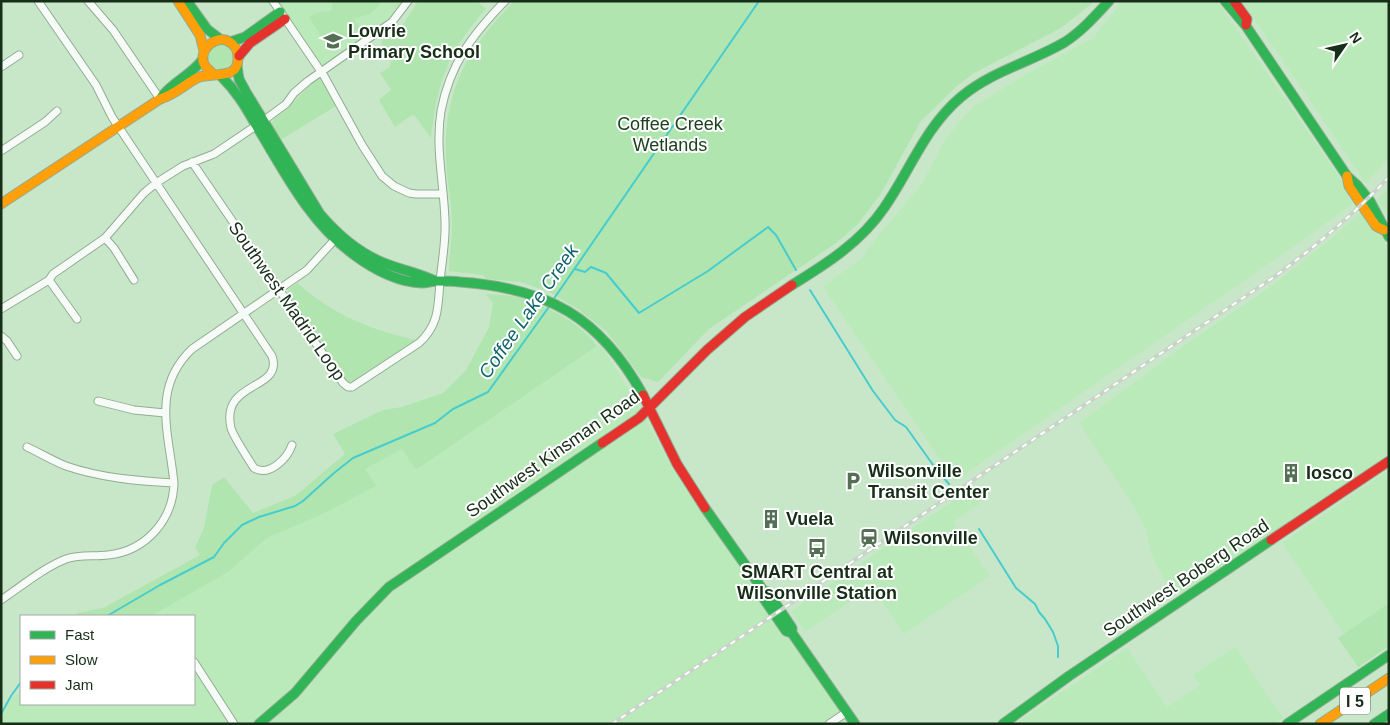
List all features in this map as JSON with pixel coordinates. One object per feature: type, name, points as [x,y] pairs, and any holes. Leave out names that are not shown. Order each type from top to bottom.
[{"type":"main road","points":[[178,1],[200,35],[206,68],[232,86],[260,123],[337,238],[381,262],[438,281],[519,290],[541,297],[574,314],[597,333],[612,349],[638,388],[683,474],[763,590],[768,592],[792,628],[792,633],[855,724]]},
{"type":"main road","points":[[188,1],[206,29],[235,47],[239,79],[260,123]]},
{"type":"main road","name":"Southwest Kinsman Road","points":[[259,724],[292,697],[376,600],[395,582],[620,431],[649,409],[717,340],[746,316],[835,256],[870,227],[892,199],[914,157],[941,116],[962,96],[999,72],[1037,56],[1080,31],[1109,1]]},
{"type":"main road","points":[[1225,1],[1246,26],[1347,176],[1349,186],[1376,226],[1386,233]]},
{"type":"main road","points":[[1234,1],[1247,19],[1246,26]]},
{"type":"main road","points":[[160,99],[164,92],[196,70],[211,43],[245,37],[283,16]]},
{"type":"main road","points":[[1,204],[118,126],[200,76],[229,74],[250,43],[283,16]]},
{"type":"main road","name":"Southwest Boberg Road","points":[[1003,724],[1070,676],[1389,461]]},
{"type":"main road","points":[[1287,724],[1389,655]]},
{"type":"main road","name":"I 5","points":[[1320,724],[1389,678]]},
{"type":"main road","name":"I 5","points":[[1374,724],[1389,714]]},
{"type":"street","points":[[38,1],[96,85],[118,126],[272,356],[274,362],[270,374],[241,394],[232,404],[229,414],[231,430],[251,464],[259,471],[265,471],[282,461],[292,446]]},
{"type":"street","points":[[88,1],[113,30],[160,99]]},
{"type":"street","points":[[273,1],[322,72],[362,145],[382,176],[394,186],[409,193],[442,194]]},
{"type":"street","points":[[1,309],[49,280],[53,274],[105,238],[144,193],[156,183],[192,162],[214,154],[282,108],[294,93],[308,81],[392,22],[408,1]]},
{"type":"street","points":[[438,281],[445,221],[439,139],[441,111],[449,82],[462,54],[474,34],[505,1]]},
{"type":"street","points":[[1,67],[19,55]]},
{"type":"street","points":[[1,151],[57,112]]},
{"type":"street","name":"Southwest Madrid Loop","points":[[192,162],[342,383],[348,388],[414,347],[427,336],[437,317],[438,281]]},
{"type":"street","points":[[105,238],[114,248],[134,280]]},
{"type":"street","points":[[1,600],[45,570],[69,558],[117,554],[133,548],[145,541],[164,522],[170,510],[174,494],[165,399],[175,370],[182,358],[243,313],[307,270],[337,238]]},
{"type":"street","points":[[49,280],[77,319]]},
{"type":"street","points":[[1,336],[17,356]]},
{"type":"street","points":[[98,401],[134,410],[165,412]]},
{"type":"street","points":[[27,447],[66,466],[100,475],[122,479],[174,483]]},
{"type":"street","points":[[195,664],[234,724]]},
{"type":"street","points":[[829,724],[847,712]]},
{"type":"shaded area","name":"Lowrie Primary School","points":[[278,1],[404,1],[395,15],[387,22],[325,66],[319,63]]},
{"type":"shaded area","points":[[1123,1],[1217,1],[1356,201],[1296,245],[955,481],[823,287],[862,258],[873,242],[922,184],[945,139],[973,107],[1021,77],[1093,38]]},
{"type":"shaded area","points":[[1242,1],[1389,1],[1389,159],[1366,183]]},
{"type":"shaded area","points":[[1389,187],[1389,218],[1377,200]]},
{"type":"shaded area","points":[[1363,211],[1389,247],[1389,455],[1182,593],[1171,589],[1152,556],[1145,527],[1131,502],[1079,423],[1185,345],[1270,287]]},
{"type":"shaded area","points":[[597,346],[602,347],[635,400],[672,468],[849,724],[1,724],[1,717],[12,697],[20,693],[20,705],[195,705],[195,615],[152,615],[228,572],[267,538],[325,513],[375,486],[364,470],[402,448],[416,470]]},
{"type":"shaded area","points":[[1389,470],[1389,603],[1344,634],[1282,543]]},
{"type":"shaded area","points":[[971,488],[981,503],[953,522],[990,576],[904,634],[872,587],[805,632],[791,611],[953,501],[958,500]]},
{"type":"shaded area","points":[[1235,647],[1283,718],[1275,724],[1015,724],[1127,648],[1167,707],[1200,685],[1193,675]]},
{"type":"green space","points":[[333,1],[383,1],[370,14],[353,19],[361,28],[332,49],[329,49],[309,17],[320,12],[331,11]]},
{"type":"green space","points":[[418,1],[477,1],[486,9],[462,39],[453,54],[441,84],[431,138],[415,116],[412,115],[395,127],[379,100],[391,90],[380,73],[390,67],[391,58],[381,43],[382,40],[402,26]]},
{"type":"green space","name":"Coffee Creek Wetlands","points":[[514,1],[1095,1],[1061,28],[974,73],[958,85],[921,121],[880,195],[857,225],[836,243],[709,329],[658,382],[641,377],[607,332],[578,309],[549,292],[521,282],[486,279],[483,275],[449,271],[452,225],[447,176],[446,135],[454,92],[471,54],[483,36]]},
{"type":"green space","points":[[221,45],[226,46],[232,52],[232,62],[226,68],[221,69],[216,68],[210,62],[209,57],[210,52],[216,46]]},
{"type":"green space","points":[[317,78],[325,81],[336,106],[282,139],[272,129],[272,123]]},
{"type":"green space","points":[[298,283],[324,304],[353,320],[384,332],[417,340],[351,383],[346,381],[287,294],[289,289]]},
{"type":"green space","points":[[486,294],[517,297],[539,304],[572,322],[597,346],[416,470],[402,449],[365,469],[376,486],[325,513],[267,538],[228,572],[153,615],[76,615],[77,613],[103,608],[200,555],[195,547],[204,528],[212,485],[224,477],[253,513],[295,496],[345,454],[333,434],[383,410],[402,407],[443,393],[466,370],[489,327],[493,303]]},
{"type":"green space","points":[[1389,603],[1389,646],[1358,667],[1338,638]]},
{"type":"waterway","name":"Coffee Lake Creek","points":[[553,300],[759,1]]},
{"type":"waterway","points":[[575,269],[585,272],[591,267],[606,273],[639,313],[708,271],[768,227],[776,235],[796,270]]},
{"type":"waterway","points":[[810,290],[873,391],[895,420],[906,427],[949,484]]},
{"type":"waterway","name":"Coffee Lake Creek","points":[[109,615],[160,585],[214,557],[224,543],[242,525],[259,517],[295,506],[303,501],[353,458],[435,423],[453,409],[488,392],[551,304]]},
{"type":"waterway","points":[[979,529],[1016,588],[1035,604],[1045,619],[1053,632],[1058,646],[1058,657]]},
{"type":"waterway","name":"Coffee Lake Creek","points":[[1,714],[20,683]]},
{"type":"railway","points":[[612,724],[1274,277],[1334,230],[1389,177]]},
{"type":"traffic: fast","points":[[187,1],[207,29],[220,39]]},
{"type":"traffic: fast","points":[[792,285],[854,242],[875,220],[937,122],[961,97],[999,73],[1065,42],[1083,28],[1109,1]]},
{"type":"traffic: fast","points":[[1225,1],[1246,26],[1347,176],[1370,201],[1389,237]]},
{"type":"traffic: fast","points":[[230,42],[245,37],[280,12]]},
{"type":"traffic: fast","points":[[160,99],[203,59]]},
{"type":"traffic: fast","points":[[237,66],[239,79],[246,92],[320,214],[341,236],[366,254],[435,281]]},
{"type":"traffic: fast","points":[[221,76],[240,99],[298,195],[323,227],[353,254],[377,270],[403,280],[422,283],[452,281],[491,285],[520,291],[545,300],[568,312],[609,345],[643,395]]},
{"type":"traffic: fast","points":[[259,724],[295,693],[356,621],[389,587],[602,443]]},
{"type":"traffic: fast","points":[[705,508],[763,590],[768,592],[792,628],[792,633],[855,724]]},
{"type":"traffic: fast","points":[[1003,724],[1069,676],[1271,540]]},
{"type":"traffic: fast","points":[[763,590],[762,596],[786,631],[792,633]]},
{"type":"traffic: fast","points":[[1287,724],[1389,655]]},
{"type":"traffic: fast","points":[[1374,724],[1389,714]]},
{"type":"traffic: slow","points":[[178,1],[200,35],[204,51]]},
{"type":"traffic: slow","points":[[1,204],[160,99],[197,78],[229,73],[234,70],[237,65],[238,54],[228,41],[214,41],[204,52],[204,63],[212,73]]},
{"type":"traffic: slow","points":[[1347,176],[1349,186],[1376,226],[1384,230]]},
{"type":"traffic: slow","points":[[1320,724],[1389,678]]},
{"type":"traffic: jam","points":[[1234,1],[1247,19],[1246,25]]},
{"type":"traffic: jam","points":[[239,56],[250,43],[285,19]]},
{"type":"traffic: jam","points":[[602,443],[639,418],[707,350],[745,317],[792,285]]},
{"type":"traffic: jam","points":[[643,395],[677,464],[705,508]]},
{"type":"traffic: jam","points":[[1271,540],[1389,461]]},
{"type":"place","name":"Lowrie Primary School","points":[[333,41]]},
{"type":"place","name":"Iosco","points":[[1291,473]]},
{"type":"place","name":"Wilsonville Transit Center","points":[[853,481]]},
{"type":"place","name":"Vuela","points":[[771,519]]},
{"type":"place","name":"Wilsonville","points":[[869,538]]},
{"type":"place","name":"SMART Central at Wilsonville Station","points":[[817,548]]}]
